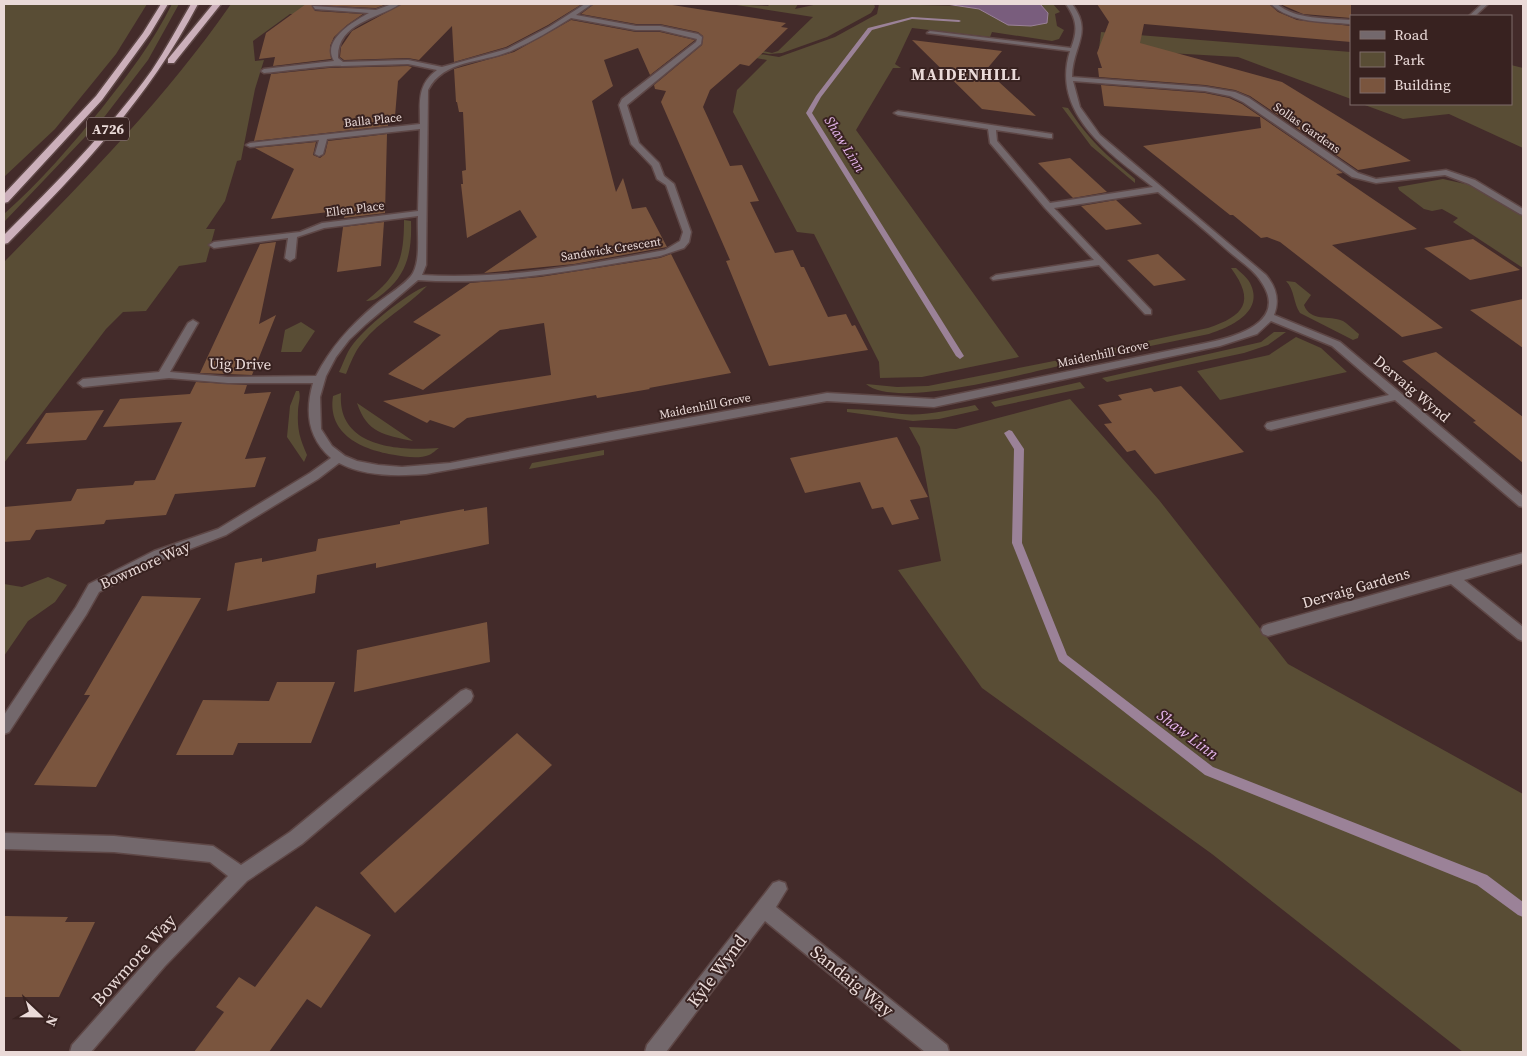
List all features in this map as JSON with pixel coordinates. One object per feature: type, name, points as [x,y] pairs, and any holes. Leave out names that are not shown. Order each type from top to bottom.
[{"type":"highway","name":"A726","points":[[4,200],[99,98],[146,34],[164,4]]},
{"type":"highway","name":"A726","points":[[4,241],[86,155],[132,102],[170,48],[194,4]]},
{"type":"highway","points":[[132,102],[169,63],[218,4]]},
{"type":"street","points":[[338,62],[335,59],[335,44],[341,36],[358,23],[397,4]]},
{"type":"street","points":[[416,277],[421,265],[424,90],[428,81],[442,70],[458,63],[509,50],[589,4]]},
{"type":"street","points":[[1069,4],[1081,22],[1080,34],[1070,62],[1069,79],[1073,98],[1084,120],[1109,147],[1220,239],[1266,281],[1272,293],[1273,305],[1270,317]]},
{"type":"street","points":[[1274,4],[1284,11],[1306,17],[1350,22]]},
{"type":"street","points":[[1473,15],[1485,4]]},
{"type":"street","points":[[315,6],[378,12]]},
{"type":"street","name":"Sandwick Crescent","points":[[416,277],[444,280],[486,280],[673,251],[687,237],[687,232],[670,184],[660,177],[656,165],[635,144],[623,105],[698,42],[700,38],[696,35],[666,29],[636,28],[570,16]]},
{"type":"street","points":[[930,33],[1074,50]]},
{"type":"street","points":[[264,71],[326,65],[338,62],[352,65],[408,62],[442,70]]},
{"type":"street","name":"Sollas Gardens","points":[[1069,79],[1205,88],[1232,94],[1246,100],[1354,175],[1376,181],[1446,172],[1472,182],[1523,212]]},
{"type":"street","points":[[898,113],[1049,136]]},
{"type":"street","name":"Balla Place","points":[[250,145],[424,126]]},
{"type":"street","points":[[992,128],[993,141],[1048,206],[1148,312]]},
{"type":"street","name":"Balla Place","points":[[319,154],[324,136]]},
{"type":"street","points":[[1048,206],[1159,189]]},
{"type":"street","name":"Ellen Place","points":[[214,245],[302,234],[322,226],[423,213]]},
{"type":"street","points":[[290,258],[292,235]]},
{"type":"street","points":[[996,278],[1101,262]]},
{"type":"street","name":"Maidenhill Grove","points":[[416,277],[350,331],[318,379],[313,409],[315,432],[338,458],[355,465],[396,470],[440,469],[544,448],[827,397],[860,398],[908,404],[934,403],[1232,339],[1253,332],[1270,317]]},
{"type":"street","name":"Dervaig Wynd","points":[[1270,317],[1318,334],[1336,344],[1523,503]]},
{"type":"street","points":[[162,376],[193,323]]},
{"type":"street","name":"Uig Drive","points":[[83,383],[162,376],[228,380],[318,379]]},
{"type":"street","points":[[1271,426],[1398,396]]},
{"type":"street","name":"Bowmore Way","points":[[4,727],[81,611],[94,588],[159,555],[222,532],[314,476],[338,458]]},
{"type":"street","name":"Dervaig Gardens","points":[[1268,630],[1523,558]]},
{"type":"street","points":[[1453,578],[1523,635]]},
{"type":"street","name":"Bowmore Way","points":[[79,1052],[159,960],[241,875],[296,838],[466,696]]},
{"type":"street","points":[[4,841],[114,844],[212,854],[241,875]]},
{"type":"street","name":"Kyle Wynd","points":[[654,1052],[779,889]]},
{"type":"street","name":"Sandaig Way","points":[[764,909],[940,1052]]},
{"type":"green space","points":[[4,4],[147,4],[116,54],[55,129],[4,177]]},
{"type":"green space","points":[[172,4],[179,4],[148,60],[105,116],[4,222],[4,214],[55,163],[112,96],[148,45]]},
{"type":"green space","points":[[231,4],[317,4],[303,14],[290,14],[253,41],[255,61],[264,60],[255,89],[241,160],[237,161],[225,201],[206,229],[215,229],[206,262],[179,266],[146,311],[123,312],[106,329],[4,463],[4,262],[152,106],[206,39]]},
{"type":"green space","points":[[730,4],[768,6],[770,4],[798,4],[795,9],[818,4],[874,4],[875,7],[871,13],[827,37],[782,53],[769,54],[710,44],[740,46],[772,53],[778,51],[813,17]]},
{"type":"green space","points":[[879,4],[962,6],[979,9],[1008,25],[1040,25],[1048,13],[1040,4],[1053,4],[1060,12],[1055,14],[1057,26],[1064,30],[1059,39],[1052,41],[992,32],[990,37],[912,28],[895,64],[901,68],[893,68],[856,130],[1019,357],[922,377],[880,378],[879,362],[814,234],[797,232],[733,112],[737,90],[767,60],[729,53],[708,46],[779,57],[835,37],[877,14]]},
{"type":"green space","points":[[1101,32],[1350,52],[1350,99],[1238,57],[1099,49]]},
{"type":"green space","points":[[1512,65],[1523,68],[1523,148],[1449,114],[1403,119],[1365,105],[1512,105]]},
{"type":"green space","points":[[1062,107],[1068,108],[1091,138],[1135,179],[1135,183],[1091,146]]},
{"type":"green space","points":[[1443,179],[1470,185],[1523,216],[1523,268],[1453,222],[1458,218],[1442,209],[1432,211],[1424,209],[1399,190],[1398,187]]},
{"type":"green space","points":[[404,220],[411,221],[411,241],[404,268],[386,291],[379,297],[366,301],[385,283],[397,266],[403,246]]},
{"type":"green space","points":[[1231,268],[1236,268],[1247,279],[1253,293],[1253,302],[1249,310],[1235,322],[1209,334],[1087,359],[1082,355],[1208,328],[1230,318],[1238,313],[1244,299],[1239,280]]},
{"type":"green space","points":[[1286,281],[1295,282],[1311,295],[1304,305],[1311,314],[1343,321],[1359,334],[1358,338],[1353,340],[1300,313],[1291,288]]},
{"type":"green space","points":[[427,286],[369,335],[357,350],[346,374],[339,372],[349,350],[365,331],[398,303]]},
{"type":"green space","points":[[301,322],[315,331],[301,352],[281,352],[285,330]]},
{"type":"green space","points":[[1274,332],[1286,332],[1268,345],[1244,353],[1107,382],[1102,378],[1261,342]]},
{"type":"green space","points":[[1296,337],[1321,348],[1347,372],[1220,400],[1197,371],[1269,355]]},
{"type":"green space","points":[[1059,360],[1064,365],[931,392],[904,393],[881,391],[866,384],[897,387],[928,386]]},
{"type":"green space","points":[[1080,382],[1085,388],[995,407],[991,402]]},
{"type":"green space","points":[[296,391],[299,391],[300,394],[298,408],[299,429],[307,455],[304,462],[287,437],[290,406]]},
{"type":"green space","points":[[341,393],[342,411],[349,425],[360,435],[374,442],[389,446],[423,449],[439,448],[429,455],[412,457],[383,453],[360,444],[350,438],[336,421],[333,410],[333,396]]},
{"type":"green space","points":[[1070,399],[1159,500],[1288,664],[1523,794],[1523,1052],[1463,1052],[1212,854],[982,688],[898,570],[941,561],[920,447],[909,427],[956,429]]},
{"type":"green space","points":[[357,403],[413,441],[393,437],[371,427],[361,413]]},
{"type":"green space","points":[[975,405],[979,410],[939,419],[913,421],[847,412],[847,409],[854,409],[920,414]]},
{"type":"green space","points":[[604,450],[604,455],[529,469],[532,463]]},
{"type":"green space","points":[[48,577],[67,585],[55,602],[28,621],[4,656],[4,584],[22,587]]},
{"type":"shaded area","points":[[946,4],[1040,4],[1048,13],[1047,23],[1031,26],[1008,25],[979,9]]},
{"type":"building","points":[[306,4],[387,4],[376,8],[312,5],[315,11],[363,14],[334,37],[330,46],[331,59],[273,66],[275,57],[259,59],[266,33]]},
{"type":"building","points":[[402,4],[582,4],[548,25],[506,47],[454,62],[452,26],[419,60],[408,58],[344,60],[340,57],[341,47],[352,31]]},
{"type":"building","points":[[594,4],[666,4],[786,23],[781,27],[788,28],[749,66],[740,64],[710,90],[703,107],[730,166],[742,165],[759,201],[750,202],[775,253],[793,250],[801,267],[804,267],[828,317],[846,314],[852,326],[855,325],[868,350],[769,366],[726,261],[730,260],[661,102],[666,91],[655,89],[654,85],[702,45],[703,36],[698,32],[660,24],[636,24],[581,14]]},
{"type":"building","points":[[1097,4],[1269,4],[1278,12],[1297,20],[1350,26],[1350,42],[1144,24],[1140,43],[1282,82],[1411,161],[1358,170],[1250,96],[1235,90],[1205,85],[1099,77],[1098,68],[1102,68],[1097,53],[1109,22]]},
{"type":"building","points":[[1280,4],[1351,4],[1350,18],[1303,14]]},
{"type":"building","points":[[571,20],[636,32],[660,32],[695,40],[650,75],[638,48],[604,60],[613,86],[592,101],[616,192],[623,178],[632,209],[646,207],[667,247],[574,264],[484,273],[537,237],[520,210],[467,238],[461,184],[463,184],[462,171],[466,170],[463,112],[459,112],[456,102],[454,69],[514,52]]},
{"type":"building","points":[[912,40],[1002,51],[986,70],[1036,116],[982,109]]},
{"type":"building","points":[[412,67],[398,81],[395,116],[388,116],[388,126],[254,141],[271,74],[329,68]]},
{"type":"building","points":[[1101,85],[1205,93],[1229,98],[1242,104],[1343,173],[1336,174],[1417,229],[1332,245],[1443,328],[1402,337],[1280,242],[1267,237],[1261,238],[1143,146],[1261,128],[1260,117],[1104,106]]},
{"type":"building","points":[[387,134],[385,213],[344,218],[345,210],[271,219],[294,169],[255,148],[316,142],[313,155],[320,158],[325,154],[328,141]]},
{"type":"building","points":[[1070,158],[1107,192],[1073,198],[1038,163]]},
{"type":"building","points":[[1116,200],[1142,224],[1106,230],[1081,206]]},
{"type":"building","points":[[384,222],[381,266],[337,272],[343,227]]},
{"type":"building","points":[[1473,239],[1520,270],[1470,280],[1424,248]]},
{"type":"building","points":[[276,242],[259,324],[276,315],[252,375],[200,373],[260,244]]},
{"type":"building","points":[[671,254],[731,373],[650,389],[597,398],[596,395],[467,418],[454,428],[430,420],[427,423],[383,401],[551,375],[544,323],[500,330],[423,390],[388,374],[441,335],[413,322],[470,283],[540,277],[660,258]]},
{"type":"building","points":[[1158,254],[1186,280],[1154,286],[1127,260]]},
{"type":"building","points":[[1523,299],[1523,348],[1470,310]]},
{"type":"building","points":[[1436,352],[1523,417],[1523,463],[1473,422],[1476,421],[1402,361]]},
{"type":"building","points":[[196,382],[247,385],[244,394],[271,392],[245,459],[266,457],[255,487],[175,494],[166,515],[106,520],[104,524],[36,530],[30,540],[4,542],[4,507],[71,501],[77,489],[133,485],[135,481],[155,480],[182,422],[103,427],[120,399],[190,394]]},
{"type":"building","points":[[1181,386],[1244,452],[1155,474],[1135,450],[1127,452],[1104,424],[1112,423],[1098,405],[1122,400],[1118,395],[1151,388],[1154,392]]},
{"type":"building","points":[[104,410],[86,440],[26,444],[46,413]]},
{"type":"building","points":[[897,437],[928,497],[910,500],[919,519],[892,525],[883,507],[872,509],[860,482],[805,493],[790,458]]},
{"type":"building","points":[[487,507],[489,544],[376,568],[376,563],[317,575],[315,593],[227,611],[235,563],[262,558],[262,562],[316,551],[318,539],[400,524],[400,521],[464,509],[464,511]]},
{"type":"building","points":[[142,596],[201,598],[96,787],[34,785],[90,695],[84,695]]},
{"type":"building","points":[[487,622],[490,662],[354,692],[357,650]]},
{"type":"building","points":[[277,682],[335,682],[311,743],[238,743],[233,755],[176,755],[203,700],[269,701]]},
{"type":"building","points":[[517,733],[552,765],[395,913],[360,873]]},
{"type":"building","points":[[316,906],[371,935],[321,1008],[307,999],[269,1052],[194,1052],[224,1012],[216,1007],[239,977],[255,987]]},
{"type":"building","points":[[4,916],[68,917],[65,922],[95,922],[59,997],[4,997]]},
{"type":"waterway","name":"Shaw Linn","points":[[959,21],[912,18],[870,29],[818,97],[809,113],[960,356]]},
{"type":"waterway","name":"Shaw Linn","points":[[1009,433],[1019,449],[1017,543],[1063,658],[1209,771],[1482,880],[1523,910]]},
{"type":"district","name":"MAIDENHILL","points":[[966,74]]}]
